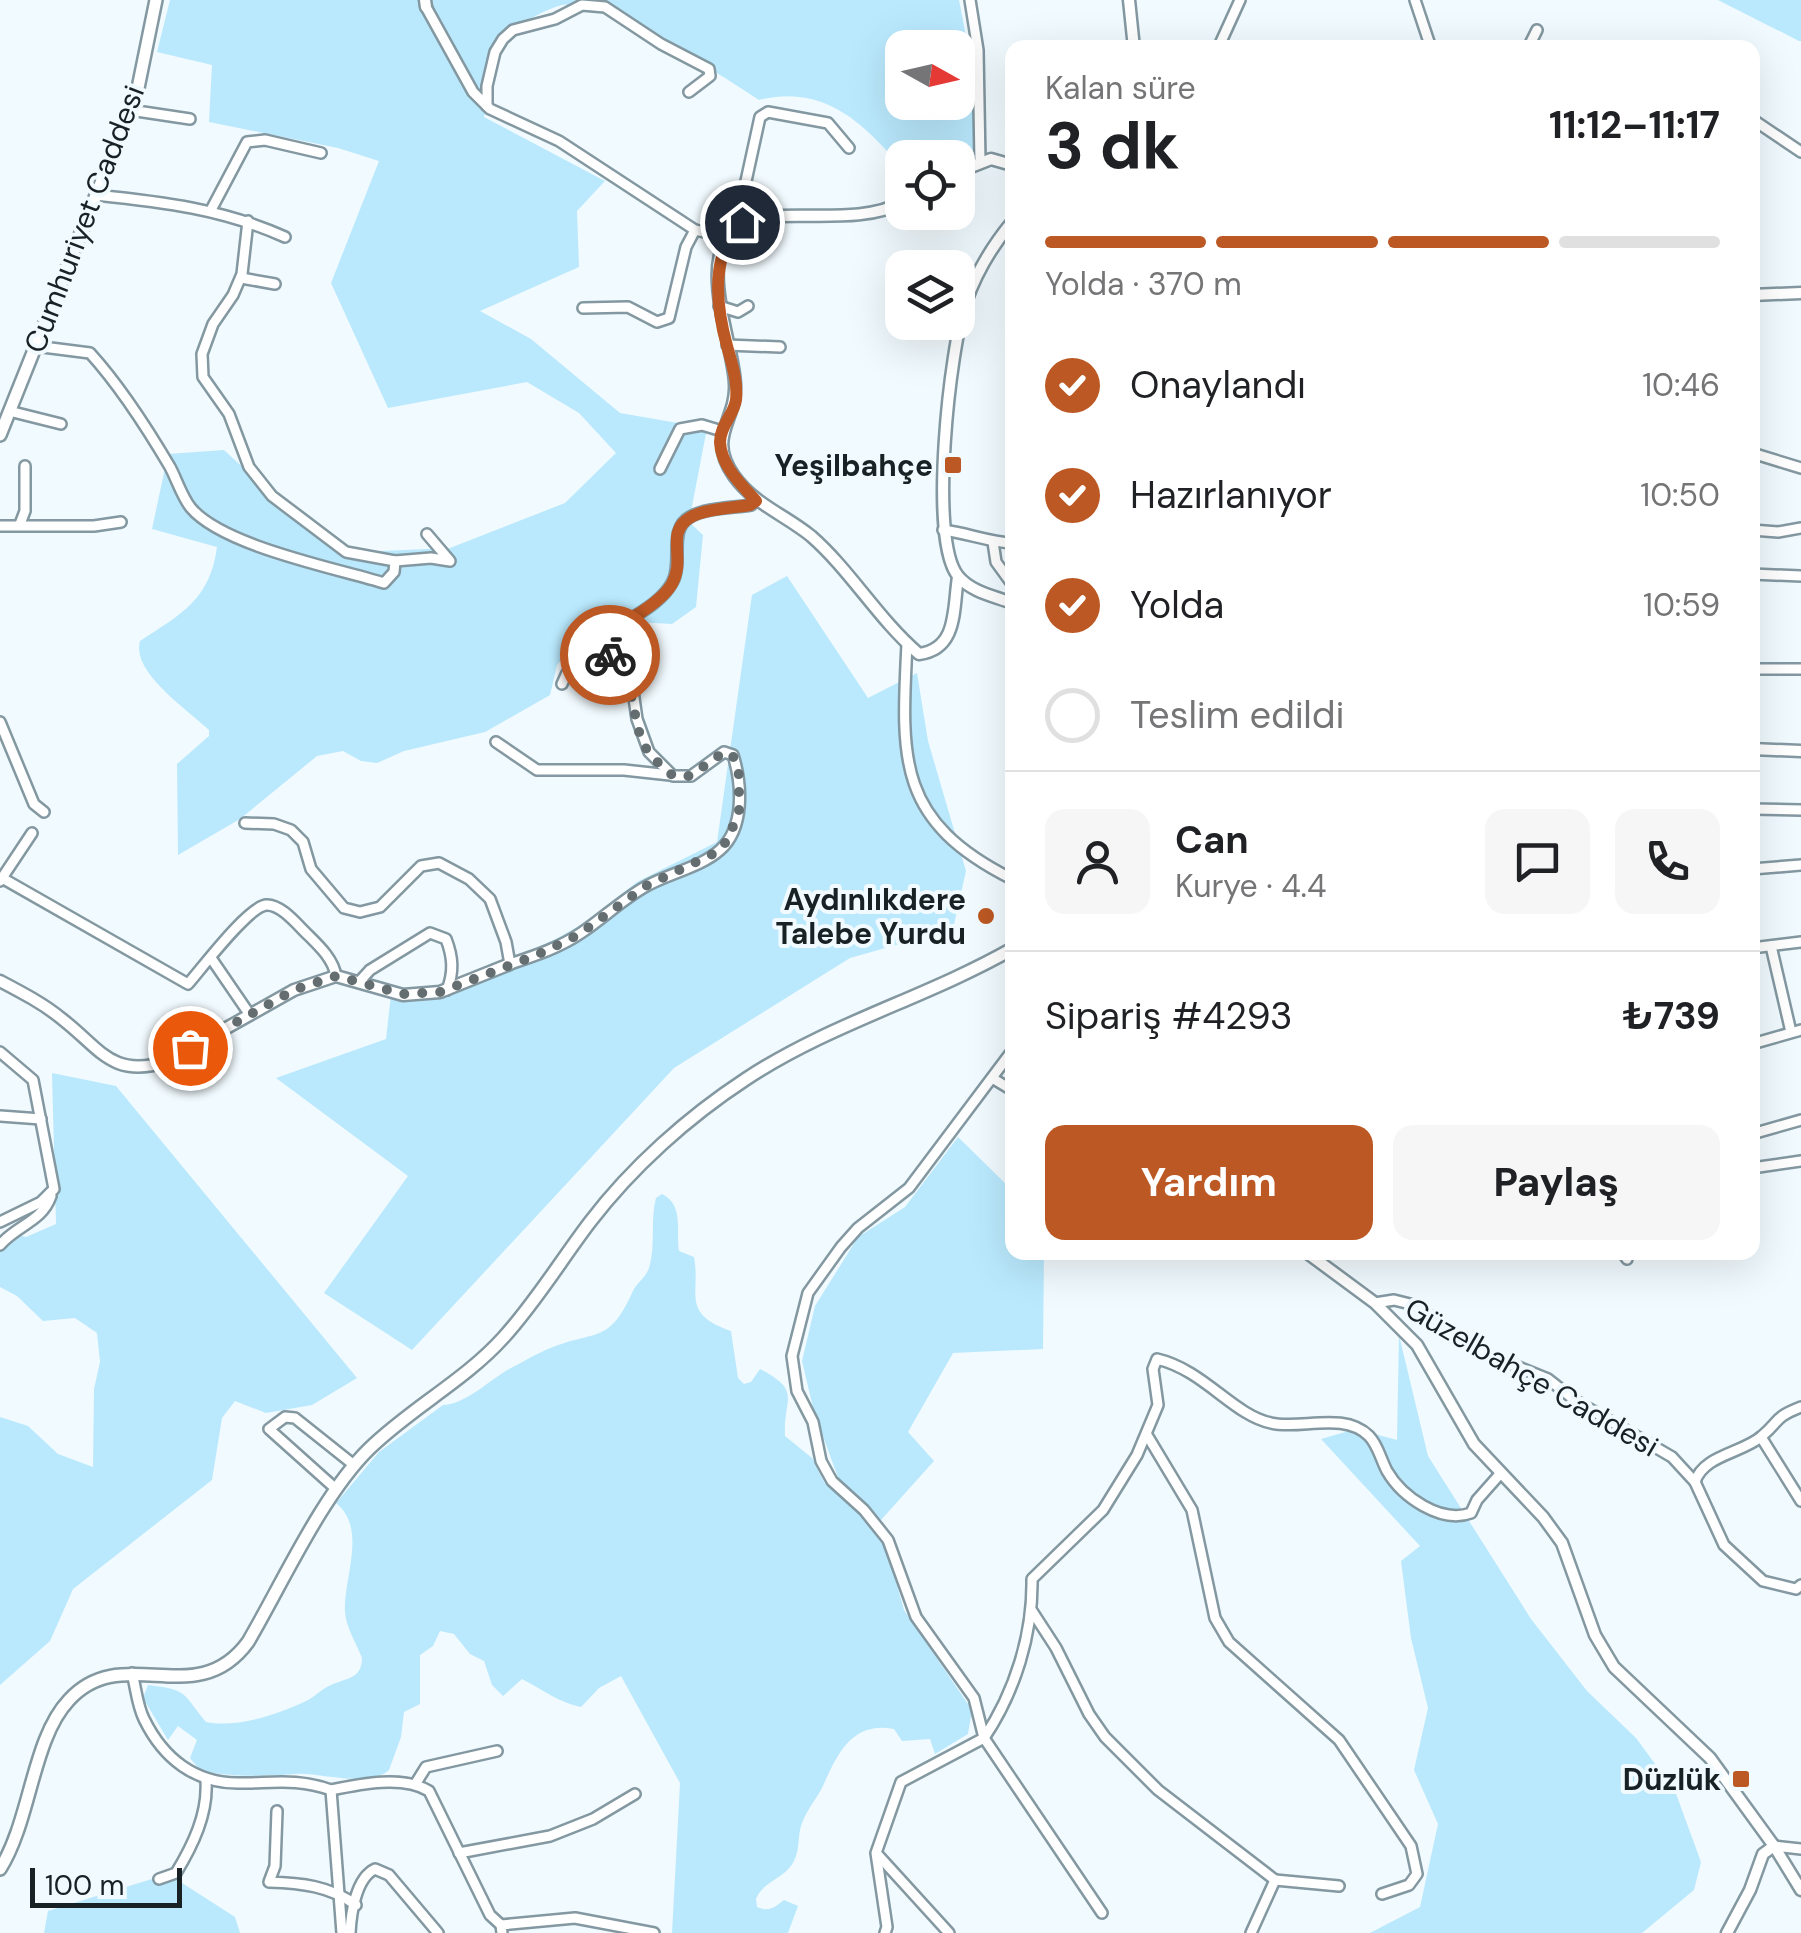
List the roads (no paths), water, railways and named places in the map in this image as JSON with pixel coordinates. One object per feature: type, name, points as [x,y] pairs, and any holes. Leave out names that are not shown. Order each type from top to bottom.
[{"type":"main road","name":"Cumhuriyet Caddesi","points":[[0,436],[130,110],[156,0]]},
{"type":"main road","points":[[0,1869],[20,1828],[56,1716],[68,1700],[92,1682],[132,1674],[194,1677],[231,1662],[248,1642],[336,1489],[354,1466],[380,1439],[459,1380],[503,1338],[614,1193],[696,1115],[796,1049],[1005,953]]},
{"type":"street","points":[[970,0],[978,50],[980,162]]},
{"type":"street","points":[[1129,0],[1133,40]]},
{"type":"street","points":[[1221,40],[1240,0]]},
{"type":"street","points":[[1415,0],[1429,40]]},
{"type":"street","points":[[426,3],[473,92],[487,106],[559,141],[695,230],[728,236]]},
{"type":"street","points":[[487,106],[487,86],[495,52],[503,38],[513,30],[555,19],[582,5],[605,8],[709,69],[710,76],[689,92]]},
{"type":"street","points":[[1532,40],[1537,30]]},
{"type":"street","points":[[130,110],[190,119]]},
{"type":"street","points":[[742,222],[742,204],[760,117],[768,112],[828,122],[850,148]]},
{"type":"street","points":[[1760,124],[1801,152]]},
{"type":"street","points":[[211,210],[247,142],[266,140],[321,152]]},
{"type":"street","points":[[975,164],[991,159],[1005,163]]},
{"type":"street","points":[[96,195],[211,210],[285,238]]},
{"type":"street","points":[[885,210],[866,215],[742,222],[728,236],[721,262],[719,306],[735,376],[736,404],[724,422],[720,442],[734,476],[756,501],[809,534],[918,654],[934,652],[948,640],[958,577]]},
{"type":"street","points":[[248,221],[241,278],[213,324],[202,354],[202,377],[230,414],[248,468],[272,496],[346,552],[394,561],[450,561],[426,534]]},
{"type":"street","points":[[583,308],[628,307],[657,322],[669,318],[686,247],[695,230]]},
{"type":"street","points":[[1005,233],[972,286],[958,328],[946,440],[944,530],[948,558],[958,577],[1005,600]]},
{"type":"street","points":[[241,278],[275,284]]},
{"type":"street","points":[[1760,296],[1801,293]]},
{"type":"street","points":[[719,306],[738,312],[748,306]]},
{"type":"street","points":[[727,345],[780,347]]},
{"type":"street","points":[[35,346],[90,353],[106,370],[170,466],[191,508],[218,529],[266,548],[384,583],[394,572],[394,561]]},
{"type":"street","points":[[9,411],[61,424]]},
{"type":"street","points":[[660,468],[680,429],[702,425],[722,431]]},
{"type":"street","points":[[1760,455],[1801,468]]},
{"type":"street","points":[[20,524],[25,511],[24,466]]},
{"type":"street","points":[[562,684],[568,668],[596,640],[663,595],[680,561],[680,526],[691,516],[756,501]]},
{"type":"street","points":[[0,526],[94,526],[121,522]]},
{"type":"street","points":[[1760,531],[1801,528]]},
{"type":"street","points":[[944,530],[1005,543]]},
{"type":"street","points":[[994,542],[996,562],[1005,574]]},
{"type":"street","points":[[1760,574],[1801,576]]},
{"type":"street","points":[[596,640],[624,670],[648,752],[673,776]]},
{"type":"street","points":[[907,644],[908,771],[921,803],[953,842],[1005,876]]},
{"type":"street","points":[[1760,669],[1801,669]]},
{"type":"street","points":[[0,722],[34,804],[44,812]]},
{"type":"street","points":[[0,981],[63,1019],[92,1048],[118,1064],[143,1068],[166,1062],[294,990],[336,976],[403,994],[447,990],[537,955],[578,935],[646,886],[719,851],[739,811],[739,775],[733,756],[724,752],[690,776],[673,776],[624,770],[537,770],[496,742]]},
{"type":"street","points":[[1760,750],[1801,751]]},
{"type":"street","points":[[1760,809],[1801,810]]},
{"type":"street","points":[[244,822],[292,830],[303,842],[312,869],[344,908],[360,912],[380,907],[421,866],[439,862],[454,870],[470,879],[490,899],[510,964]]},
{"type":"street","points":[[32,833],[1,879],[188,984],[245,920],[262,906],[270,905],[282,910],[334,963],[336,976]]},
{"type":"street","points":[[1760,868],[1801,865]]},
{"type":"street","points":[[359,982],[370,970],[430,934],[446,939],[451,951],[447,990]]},
{"type":"street","points":[[1760,947],[1801,942]]},
{"type":"street","points":[[1760,1042],[1796,1031],[1770,946]]},
{"type":"street","points":[[211,958],[250,1015]]},
{"type":"street","points":[[0,1052],[33,1080],[54,1189],[46,1211],[10,1233],[0,1244]]},
{"type":"street","points":[[1005,1060],[909,1188],[858,1228],[841,1247],[808,1294],[792,1356],[797,1391],[813,1422],[821,1460],[832,1481],[864,1510],[888,1540],[916,1617],[974,1698],[984,1738],[1102,1913]]},
{"type":"street","points":[[992,1078],[1005,1086]]},
{"type":"street","points":[[0,1116],[41,1118]]},
{"type":"street","points":[[1760,1132],[1801,1120]]},
{"type":"street","points":[[1760,1167],[1801,1161]]},
{"type":"street","points":[[0,1222],[42,1202],[54,1189]]},
{"type":"street","points":[[1317,1260],[1376,1303],[1416,1345],[1462,1426],[1562,1544],[1595,1635],[1614,1667],[1710,1758],[1801,1890]]},
{"type":"street","name":"Güzelbahçe Caddesi","points":[[1376,1303],[1394,1300],[1414,1304],[1486,1354],[1548,1379],[1576,1401],[1672,1456],[1694,1482],[1724,1544],[1763,1581],[1796,1589],[1801,1585]]},
{"type":"street","points":[[885,1933],[876,1853],[901,1782],[984,1738],[1012,1684],[1027,1640],[1032,1579],[1103,1510],[1148,1435],[1158,1406],[1153,1369],[1157,1359],[1191,1371],[1247,1412],[1269,1423],[1354,1427],[1369,1436],[1389,1474],[1408,1495],[1440,1513],[1460,1517],[1471,1513],[1500,1474]]},
{"type":"street","points":[[1694,1482],[1697,1474],[1720,1458],[1762,1437],[1778,1416],[1801,1407]]},
{"type":"street","points":[[336,1489],[269,1428],[285,1417],[295,1418],[354,1466]]},
{"type":"street","points":[[1148,1435],[1192,1510],[1215,1618],[1229,1642],[1338,1740],[1411,1846],[1418,1874],[1408,1885],[1382,1894]]},
{"type":"street","points":[[1762,1437],[1801,1501]]},
{"type":"street","points":[[1032,1611],[1056,1648],[1088,1714],[1105,1737],[1158,1790],[1275,1880],[1339,1886]]},
{"type":"street","points":[[132,1674],[144,1718],[178,1766],[206,1781],[307,1781],[331,1790],[357,1784],[416,1783],[429,1791],[490,1914],[502,1929],[575,1918],[654,1933]]},
{"type":"street","points":[[416,1783],[426,1767],[497,1752]]},
{"type":"street","points":[[159,1879],[176,1874],[194,1842],[207,1796],[206,1781]]},
{"type":"street","points":[[331,1790],[342,1933]]},
{"type":"street","points":[[458,1853],[550,1836],[594,1819],[635,1794]]},
{"type":"street","points":[[278,1811],[275,1866],[269,1882],[338,1892],[356,1906]]},
{"type":"street","points":[[1727,1933],[1750,1890],[1763,1854],[1774,1846],[1801,1849]]},
{"type":"street","points":[[876,1853],[949,1933]]},
{"type":"street","points":[[350,1933],[360,1882],[375,1870],[390,1875],[438,1933]]},
{"type":"street","points":[[1250,1933],[1275,1880]]},
{"type":"place","name":"Yeşilbahçe","points":[[953,465]]},
{"type":"place","name":"Aydınlıkdere Talebe Yurdu","points":[[986,916]]},
{"type":"place","name":"Düzlük","points":[[1741,1779]]}]
